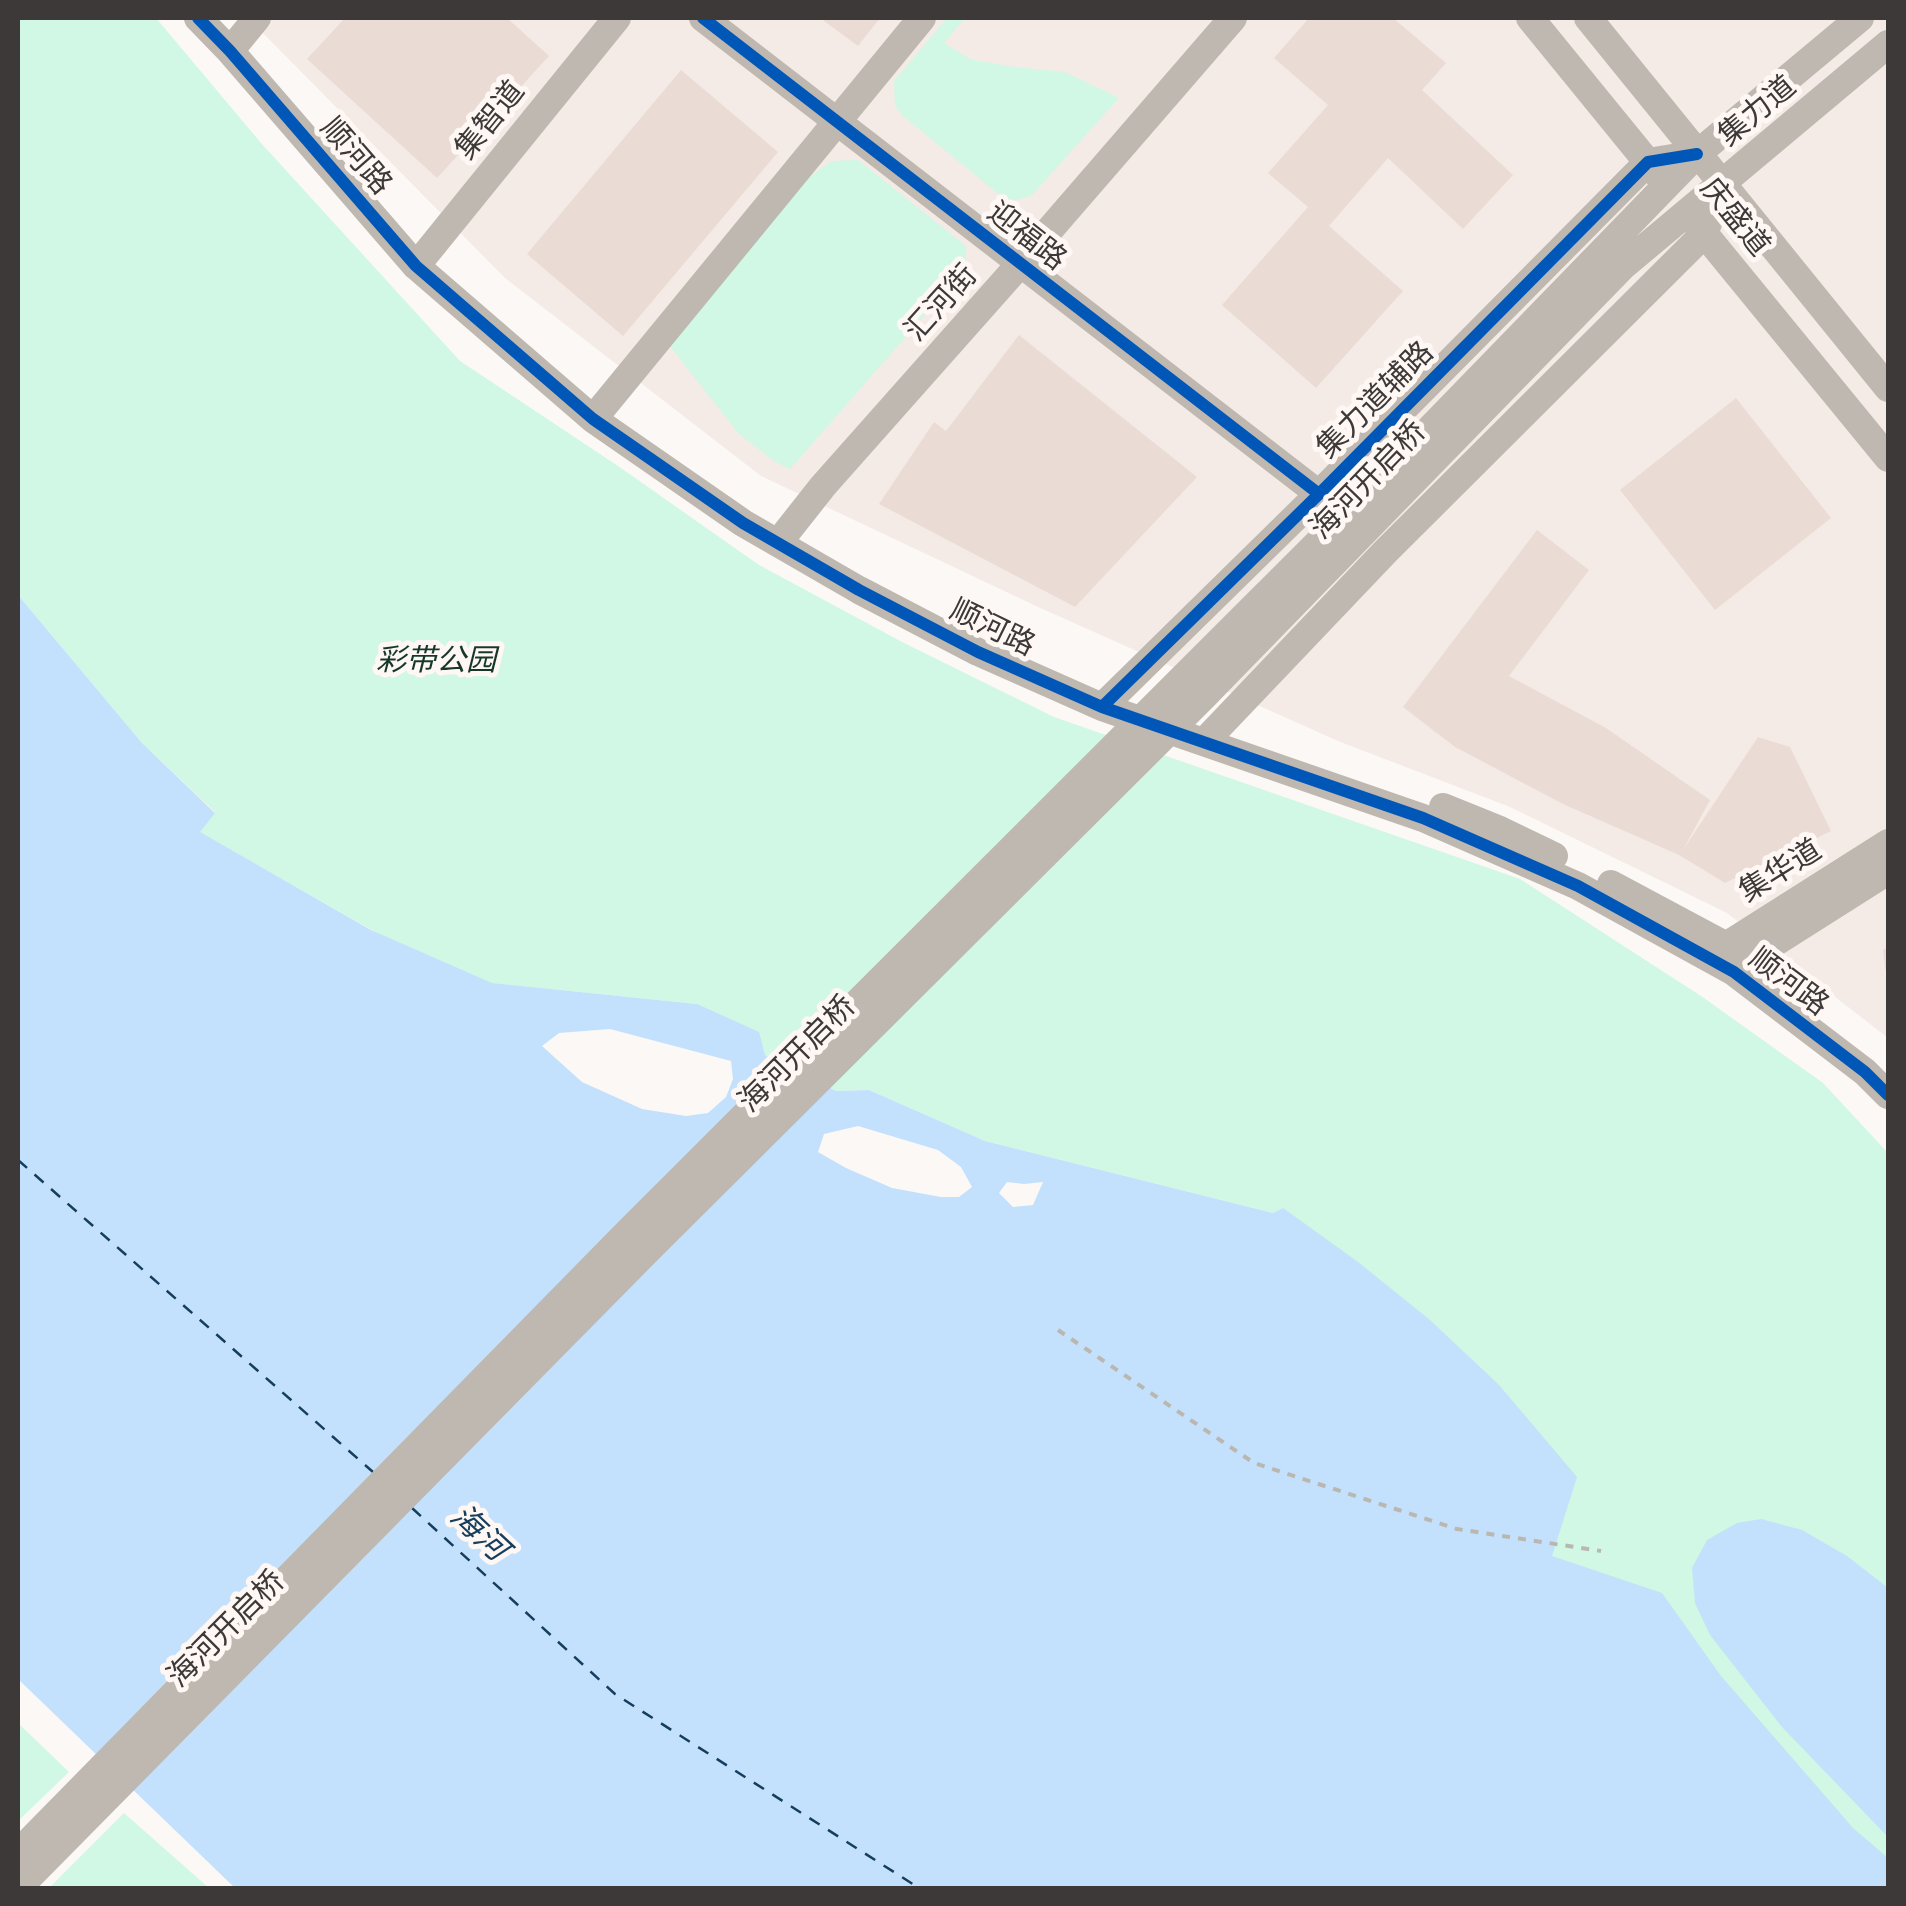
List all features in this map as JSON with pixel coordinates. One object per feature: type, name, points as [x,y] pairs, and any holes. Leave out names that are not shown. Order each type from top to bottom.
[{"type":"street","name":"顺河路","points":[[198,18],[416,266],[592,419],[744,523],[859,590],[978,652],[1211,734],[1424,818],[1578,886],[1728,959],[1888,1075]]},
{"type":"street","points":[[230,51],[257,18]]},
{"type":"street","name":"集智道","points":[[416,266],[616,18]]},
{"type":"street","name":"迎福路","points":[[703,18],[1319,494]]},
{"type":"street","points":[[592,419],[922,18]]},
{"type":"street","name":"汇河街","points":[[778,543],[1233,18]]},
{"type":"street","name":"庆盛道","points":[[1530,18],[1888,458]]},
{"type":"street","name":"庆盛道","points":[[1588,18],[1888,388]]},
{"type":"street","name":"集力道","points":[[1614,258],[1666,186],[1697,154],[1860,18]]},
{"type":"street","name":"集力道","points":[[1614,258],[1695,223],[1722,184],[1888,44]]},
{"type":"street","points":[[1648,162],[1697,154]]},
{"type":"street","name":"集力道辅路","points":[[1109,700],[1648,162]]},
{"type":"street","points":[[1211,734],[1695,223]]},
{"type":"street","name":"海河开启桥","points":[[18,1854],[626,1234],[1360,501],[1614,258]]},
{"type":"street","name":"海河开启桥","points":[[18,1888],[644,1254],[1205,695],[1614,258]]},
{"type":"street","name":"集华道","points":[[1728,959],[1888,843]]},
{"type":"street","name":"集华道","points":[[1728,959],[1888,871]]},
{"type":"street","name":"顺河路","points":[[1728,959],[1888,1094]]},
{"type":"path","points":[[1058,1330],[1254,1462],[1458,1529],[1602,1551]]},
{"type":"shaded area","points":[[248,18],[1888,18],[1888,1038],[1727,913],[1510,807],[1338,741],[1036,606],[761,476],[505,278]]},
{"type":"green space","name":"彩带公园","points":[[18,18],[156,18],[261,143],[460,361],[759,565],[1054,717],[1520,879],[1701,996],[1823,1083],[1888,1153],[1888,1888],[1558,1656],[1283,1208],[1273,1213],[985,1141],[869,1090],[836,1091],[765,1055],[697,1004],[491,983],[379,934],[199,832],[215,812],[142,743],[18,595]]},
{"type":"green space","points":[[947,18],[965,18],[944,43],[970,59],[1065,72],[1119,98],[1031,196],[1016,200],[1002,197],[895,106],[894,81]]},
{"type":"green space","points":[[858,160],[966,246],[966,268],[790,469],[738,433],[669,345],[806,180],[831,161]]},
{"type":"green space","points":[[18,1723],[69,1772],[18,1821]]},
{"type":"green space","points":[[124,1813],[209,1888],[49,1888]]},
{"type":"water","name":"海河","points":[[18,595],[142,743],[215,813],[200,832],[371,930],[492,983],[697,1004],[759,1032],[765,1055],[836,1091],[869,1090],[985,1141],[1273,1213],[1283,1208],[1430,1320],[1499,1385],[1577,1477],[1552,1556],[1662,1593],[1721,1676],[1853,1828],[1888,1858],[1888,1888],[235,1888],[18,1679]],"holes":[[[610,1029],[731,1061],[733,1079],[726,1097],[708,1113],[686,1116],[642,1109],[582,1082],[542,1046],[559,1033]],[[858,1126],[938,1150],[961,1167],[972,1187],[959,1197],[892,1188],[818,1152],[824,1134]],[[1007,1182],[1043,1182],[1033,1205],[1013,1207],[999,1193]]]},
{"type":"water","points":[[1761,1519],[1802,1530],[1847,1556],[1888,1588],[1888,1837],[1782,1727],[1710,1635],[1695,1603],[1692,1568],[1707,1540],[1737,1523]]},
{"type":"building","points":[[345,18],[507,18],[549,56],[437,178],[307,59]]},
{"type":"building","points":[[820,18],[880,18],[858,46]]},
{"type":"building","points":[[1309,18],[1393,18],[1446,63],[1422,90],[1513,175],[1463,229],[1388,158],[1329,226],[1403,291],[1316,388],[1222,305],[1308,207],[1268,173],[1328,105],[1274,58]]},
{"type":"building","points":[[681,70],[778,152],[623,336],[527,254]]},
{"type":"building","points":[[1019,335],[1197,477],[1075,607],[879,504],[934,422],[946,431]]},
{"type":"building","points":[[1736,398],[1831,518],[1715,610],[1620,490]]},
{"type":"building","points":[[1537,530],[1589,570],[1509,676],[1606,728],[1710,800],[1683,850],[1758,737],[1790,747],[1831,831],[1725,883],[1679,855],[1563,804],[1455,747],[1403,707]]},
{"type":"building","points":[[1888,947],[1888,975],[1883,950]]},
{"type":"ferry route","points":[[18,1160],[373,1472]]},
{"type":"ferry route","points":[[412,1508],[615,1694],[919,1888]]},
{"type":"cycle path","points":[[198,18],[416,266],[593,419],[743,523],[978,652],[1102,707],[1423,818],[1578,886],[1734,972],[1865,1072],[1888,1095]]},
{"type":"cycle path","points":[[703,18],[1319,494]]},
{"type":"cycle path","points":[[1102,707],[1648,162],[1697,154]]}]
